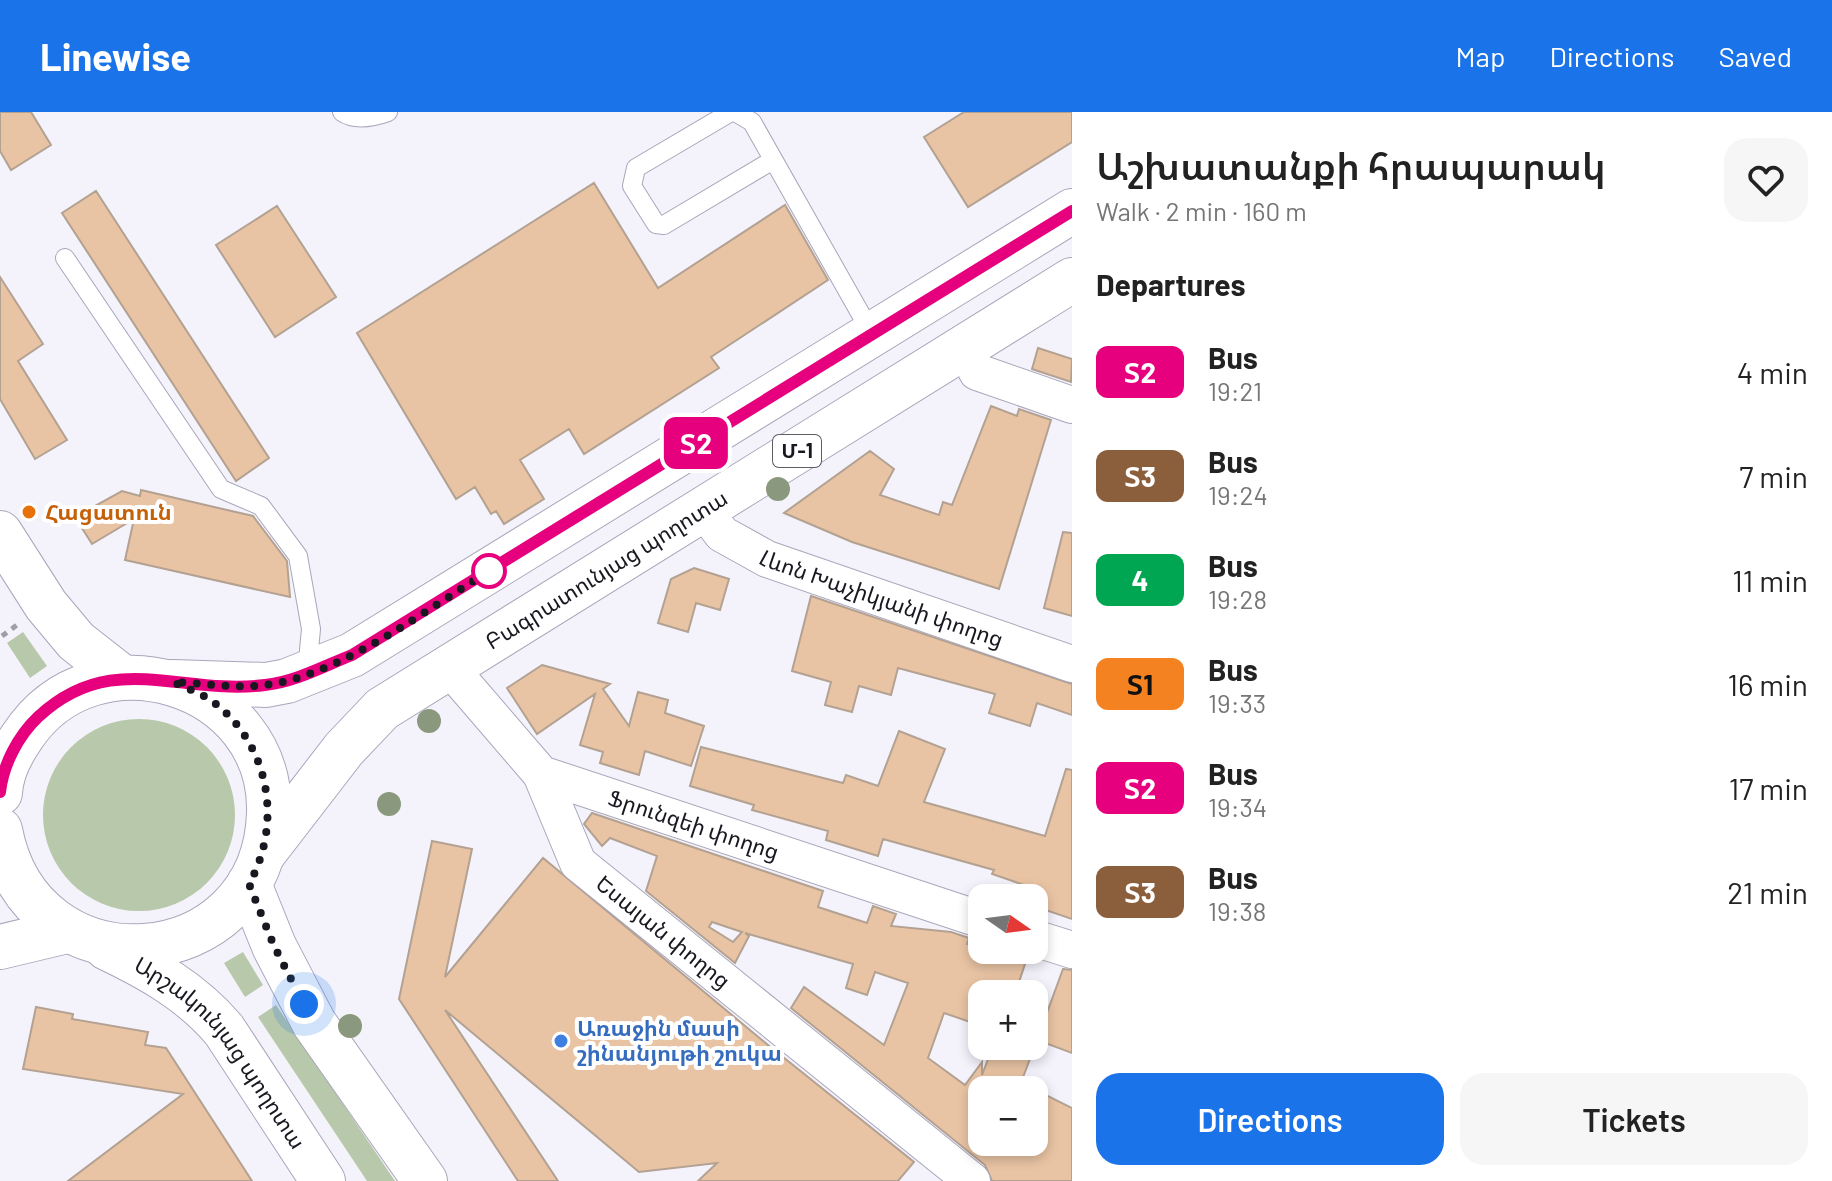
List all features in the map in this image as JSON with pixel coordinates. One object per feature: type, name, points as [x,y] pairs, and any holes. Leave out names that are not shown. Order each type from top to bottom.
[{"type":"main road","points":[[4,756],[56,700],[88,684],[122,677],[255,686],[287,681],[352,655],[1072,211]]},
{"type":"main road","name":"Բագրատունյաց պողոտա","points":[[0,947],[83,938],[133,948],[167,944],[189,935],[227,911],[344,749],[382,709],[1072,280]]},
{"type":"main road","points":[[0,533],[46,605],[76,641],[122,677]]},
{"type":"main road","points":[[173,682],[211,701],[242,731],[262,769],[269,812],[256,869],[274,946],[314,1023],[425,1181]]},
{"type":"main road","name":"Արշակունյաց պողոտա","points":[[0,830],[4,854],[18,884],[40,911],[83,938],[153,970],[205,1007],[224,1030],[323,1181]]},
{"type":"street","points":[[965,347],[977,372],[1072,405]]},
{"type":"street","name":"Լևոն Խաչիկյանի փողոց","points":[[703,509],[722,534],[767,559],[1072,664]]},
{"type":"street","points":[[449,667],[541,774]]},
{"type":"street","name":"Ֆրունզեի փողոց","points":[[541,774],[968,915]]},
{"type":"street","name":"Եսայան փողոց","points":[[541,774],[578,863],[972,1181]]},
{"type":"street","points":[[1048,942],[1072,950]]},
{"type":"lane","points":[[342,112],[347,116],[375,117],[388,112]]},
{"type":"lane","points":[[773,160],[664,225],[650,219],[632,186],[636,168],[733,112],[752,122],[872,334]]},
{"type":"lane","points":[[65,258],[221,489],[261,506],[298,556],[311,629],[307,673]]},
{"type":"path","points":[[2,636],[18,624]]},
{"type":"green space","points":[[23,632],[47,666],[30,678],[7,643]]},
{"type":"green space","points":[[139,719],[176,726],[207,747],[228,778],[235,815],[228,852],[207,883],[176,904],[139,911],[102,904],[71,883],[50,852],[43,815],[50,778],[71,747],[102,726]]},
{"type":"green space","points":[[243,952],[263,985],[245,997],[224,963]]},
{"type":"green space","points":[[276,1005],[395,1181],[367,1181],[258,1017]]},
{"type":"building","points":[[0,112],[31,112],[51,145],[11,170],[0,151]]},
{"type":"building","points":[[964,112],[1072,112],[1072,142],[968,207],[924,137]]},
{"type":"building","points":[[594,183],[658,288],[785,205],[828,280],[711,357],[719,368],[584,454],[569,429],[520,460],[544,499],[504,524],[496,511],[491,514],[475,487],[456,499],[357,333]]},
{"type":"building","points":[[96,191],[269,458],[236,481],[62,213]]},
{"type":"building","points":[[277,206],[336,297],[275,337],[216,245]]},
{"type":"building","points":[[0,277],[43,344],[18,361],[67,440],[35,459],[0,399]]},
{"type":"building","points":[[1038,348],[1072,359],[1071,382],[1032,369]]},
{"type":"building","points":[[991,406],[1017,416],[1019,409],[1051,420],[999,589],[852,542],[784,513],[870,451],[894,469],[880,495],[939,515],[943,502],[952,505]]},
{"type":"building","points":[[141,490],[253,516],[287,561],[290,597],[125,560],[134,519],[92,544],[75,517],[122,491],[140,496]]},
{"type":"building","points":[[1063,532],[1072,533],[1072,616],[1044,608]]},
{"type":"building","points":[[694,568],[729,579],[720,610],[696,603],[688,632],[658,623],[671,579]]},
{"type":"building","points":[[811,596],[1072,684],[1072,715],[1037,703],[1030,726],[989,713],[995,694],[898,668],[891,695],[859,686],[852,712],[825,705],[831,682],[792,671]]},
{"type":"building","points":[[542,665],[610,684],[603,689],[629,726],[638,692],[668,700],[665,713],[704,726],[691,766],[645,751],[639,775],[600,763],[603,752],[580,745],[595,694],[537,734],[507,688]]},
{"type":"building","points":[[899,731],[945,749],[924,802],[1045,836],[1066,769],[1072,770],[1072,919],[1048,911],[1048,884],[1021,884],[992,874],[994,870],[883,839],[878,856],[826,840],[828,831],[752,810],[754,805],[690,786],[701,747],[843,783],[846,775],[878,786]]},
{"type":"building","points":[[592,813],[823,891],[818,907],[867,923],[873,906],[896,914],[891,926],[951,932],[968,938],[968,964],[1025,964],[1020,980],[968,980],[968,1021],[944,1013],[928,1058],[965,1085],[968,1081],[968,1151],[791,1008],[804,987],[884,1045],[908,983],[875,972],[867,995],[846,988],[853,964],[745,933],[749,936],[735,963],[646,891],[657,856],[610,838],[602,846],[584,824]],"holes":[[[712,922],[742,932],[733,942],[709,927]]]},
{"type":"building","points":[[432,841],[472,849],[445,977],[543,858],[914,1162],[898,1181],[698,1181],[717,1163],[639,1172],[445,1010],[558,1181],[518,1181],[399,999]]},
{"type":"building","points":[[1063,969],[1072,970],[1072,1053],[1048,1044],[1048,1010]]},
{"type":"building","points":[[36,1007],[73,1014],[72,1019],[148,1032],[145,1045],[166,1048],[252,1181],[68,1181],[183,1094],[23,1069]]},
{"type":"building","points":[[988,1060],[1030,1060],[1023,1076],[972,1076],[982,1062],[982,1075]]},
{"type":"building","points":[[1048,1096],[1072,1108],[1072,1181],[992,1181],[985,1165],[974,1156],[1048,1156]]},
{"type":"bus line","name":"Տ2","points":[[0,792],[11,754],[30,725],[56,700],[88,684],[122,677],[266,685],[287,681],[352,655],[1072,211]]},
{"type":"place","name":"Հացատուն","points":[[29,512]]},
{"type":"place","name":"Առաջին մասի շինանյութի շուկա","points":[[561,1041]]},
{"type":"route","points":[[304,1004],[274,946],[249,884],[263,854],[269,812],[262,769],[242,731],[227,716],[211,701],[173,682],[255,686],[287,681],[352,655],[494,568],[489,571]]}]
